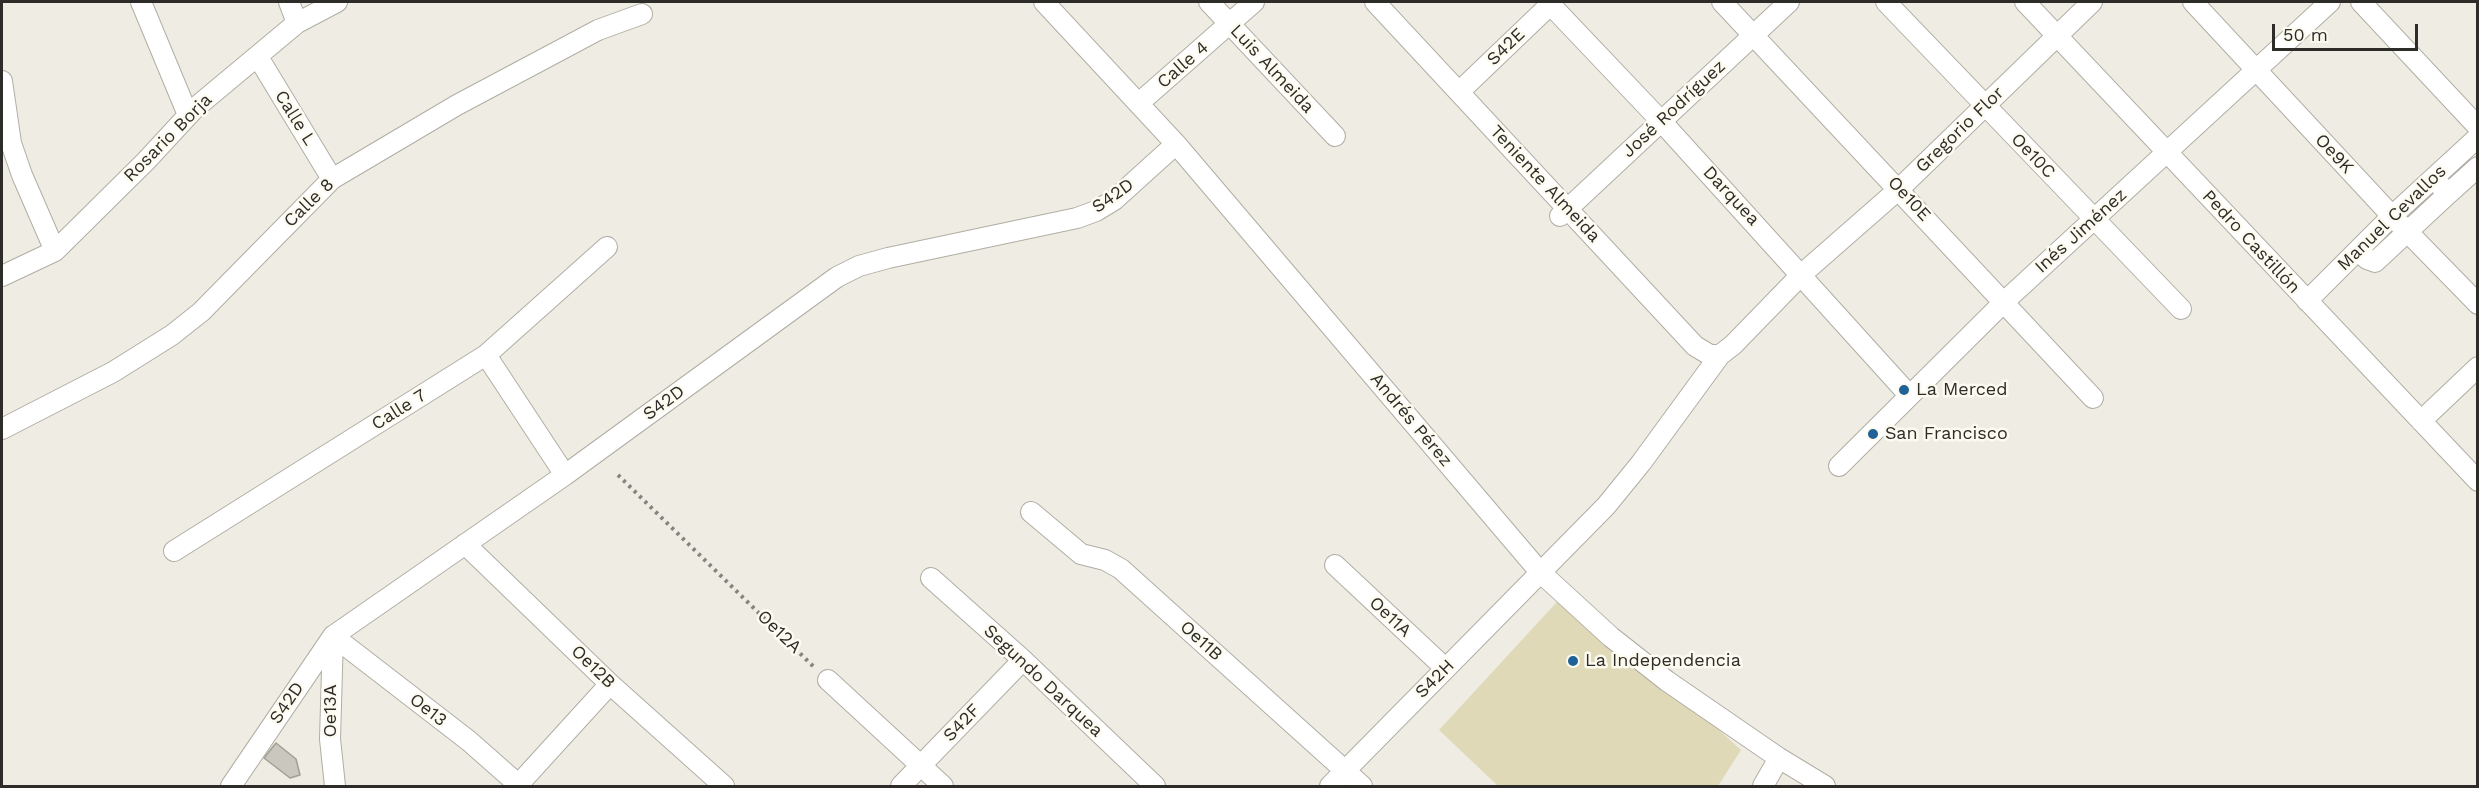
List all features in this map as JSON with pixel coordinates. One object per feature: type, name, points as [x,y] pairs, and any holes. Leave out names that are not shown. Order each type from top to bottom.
[{"type":"street","points":[[141,2],[188,115]]},
{"type":"street","points":[[289,2],[297,23]]},
{"type":"street","name":"Rosario Borja","points":[[2,276],[55,251],[146,161],[188,115],[297,23],[337,2]]},
{"type":"street","name":"Andrés Pérez","points":[[1044,2],[1176,144],[1540,572],[1611,637],[1667,681],[1779,758],[1825,786]]},
{"type":"street","name":"Luis Almeida","points":[[1209,2],[1335,136]]},
{"type":"street","name":"Calle 4","points":[[1138,103],[1254,2]]},
{"type":"street","name":"Teniente Almeida","points":[[1375,2],[1459,92],[1564,212],[1695,346],[1710,355],[1720,355]]},
{"type":"street","name":"S42E","points":[[1459,92],[1550,2]]},
{"type":"street","name":"Darquea","points":[[1550,2],[1802,274],[1909,395]]},
{"type":"street","name":"Oe10E","points":[[1722,2],[2005,301],[2093,398]]},
{"type":"street","name":"José Rodríguez","points":[[1564,212],[1789,2]]},
{"type":"street","name":"Oe10C","points":[[1886,2],[2181,309]]},
{"type":"street","name":"Pedro Castillón","points":[[2025,2],[2478,481]]},
{"type":"street","name":"Gregorio Flor","points":[[1720,355],[1802,274],[1899,189],[2092,2]]},
{"type":"street","name":"Oe9K","points":[[2193,2],[2407,232],[2478,304]]},
{"type":"street","name":"Inés Jiménez","points":[[1839,466],[2005,301],[2330,2]]},
{"type":"street","points":[[2361,2],[2478,127]]},
{"type":"street","name":"Calle 8","points":[[2,429],[113,372],[172,335],[201,312],[332,178],[457,105],[548,56],[598,30],[642,14]]},
{"type":"street","name":"Calle L","points":[[258,57],[332,178]]},
{"type":"street","points":[[2,81],[11,143],[22,175],[55,251]]},
{"type":"street","name":"Manuel Cevallos","points":[[2307,301],[2392,216],[2478,137]]},
{"type":"street","name":"S42D","points":[[231,786],[333,636],[565,475],[837,277],[860,266],[888,258],[1086,215],[1114,200],[1176,144]]},
{"type":"street","points":[[2358,250],[2367,259],[2375,262],[2478,167]]},
{"type":"street","points":[[2432,178],[2448,194]]},
{"type":"street","name":"Calle 7","points":[[174,551],[486,355],[607,247]]},
{"type":"street","points":[[486,355],[565,475]]},
{"type":"street","name":"S42H","points":[[1330,786],[1606,506],[1641,463],[1720,355]]},
{"type":"street","points":[[2421,421],[2478,367]]},
{"type":"street","name":"Oe11B","points":[[1031,512],[1081,554],[1105,560],[1121,569],[1362,786]]},
{"type":"street","name":"Oe12B","points":[[465,544],[610,684],[724,786]]},
{"type":"street","name":"Oe11A","points":[[1335,565],[1445,668]]},
{"type":"street","name":"Segundo Darquea","points":[[931,578],[1023,660],[1155,786]]},
{"type":"street","name":"Oe13","points":[[333,636],[469,741],[519,786]]},
{"type":"street","name":"Oe13A","points":[[333,636],[330,739],[334,786]]},
{"type":"street","name":"S42F","points":[[901,786],[1023,660]]},
{"type":"street","points":[[828,680],[943,786]]},
{"type":"street","points":[[519,786],[610,684]]},
{"type":"street","points":[[1763,786],[1779,758]]},
{"type":"path","name":"Oe12A","points":[[618,475],[828,680]]},
{"type":"shaded area","name":"La Independencia","points":[[1567,591],[1741,750],[1718,786],[1498,786],[1439,730]]},
{"type":"building","points":[[276,743],[296,759],[300,775],[290,778],[264,758]]},
{"type":"place","name":"La Merced","points":[[1904,390]]},
{"type":"place","name":"San Francisco","points":[[1873,434]]},
{"type":"place","name":"La Independencia","points":[[1573,661]]}]
